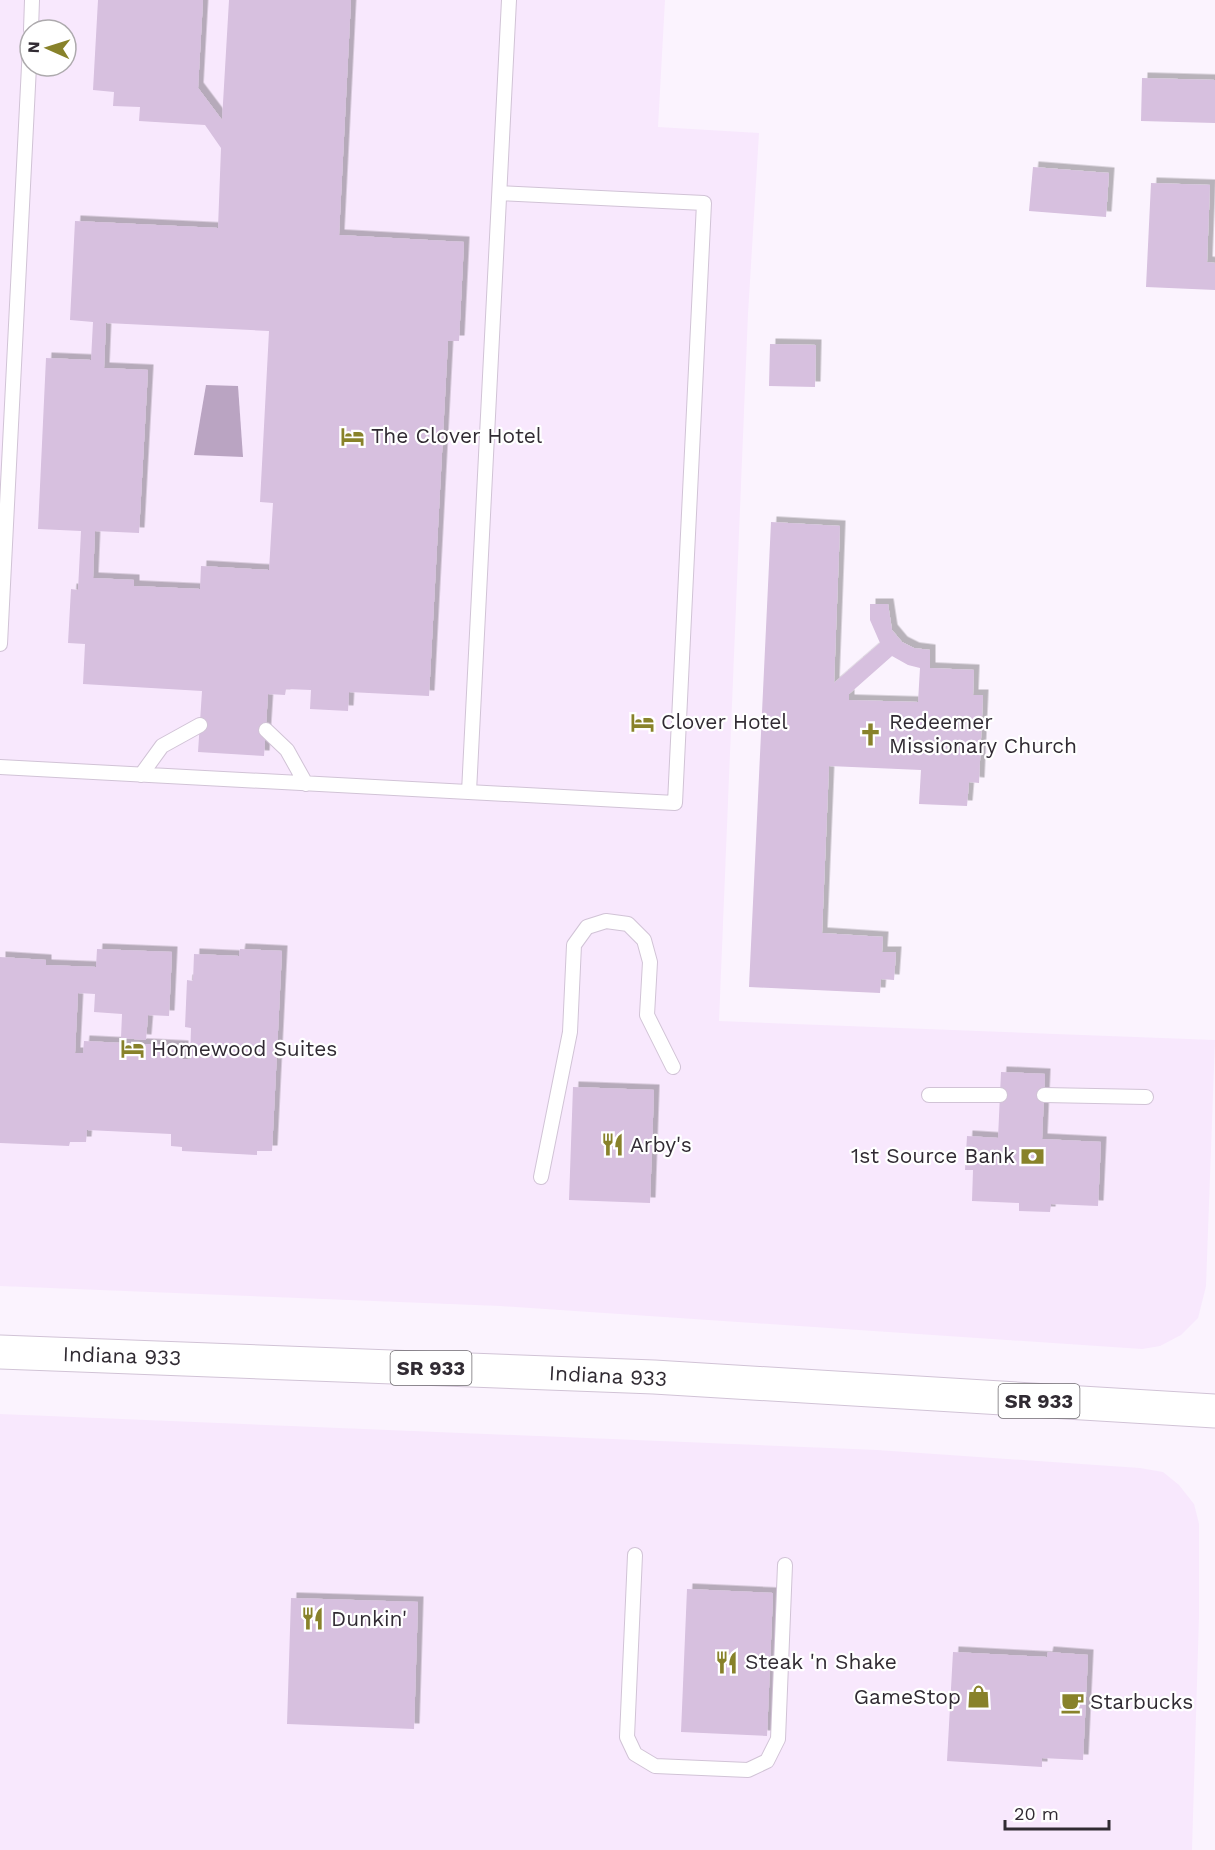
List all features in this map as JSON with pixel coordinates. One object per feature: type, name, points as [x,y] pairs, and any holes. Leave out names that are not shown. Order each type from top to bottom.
[{"type":"main road","name":"Indiana 933","points":[[0,1352],[654,1377],[1215,1411]]},
{"type":"lane","points":[[31,18],[32,0]]},
{"type":"lane","points":[[469,792],[509,0]]},
{"type":"lane","points":[[0,644],[28,78]]},
{"type":"lane","points":[[0,767],[675,803],[704,203],[500,193]]},
{"type":"lane","points":[[141,775],[162,746],[200,725]]},
{"type":"lane","points":[[266,730],[287,750],[306,784]]},
{"type":"lane","points":[[541,1177],[570,1032],[574,945],[587,927],[606,921],[628,924],[644,940],[650,962],[647,1016],[673,1067]]},
{"type":"lane","points":[[929,1095],[1000,1095]]},
{"type":"lane","points":[[1044,1095],[1146,1097]]},
{"type":"lane","points":[[635,1555],[627,1737],[634,1754],[655,1766],[747,1770],[767,1761],[778,1739],[785,1565]]},
{"type":"shaded area","points":[[0,0],[665,0],[658,127],[759,133],[748,314],[719,1021],[1215,1040],[1206,1286],[1198,1318],[1181,1335],[1160,1346],[1142,1349],[500,1306],[0,1286]]},
{"type":"shaded area","points":[[206,385],[238,386],[243,457],[194,455]]},
{"type":"shaded area","points":[[0,1414],[877,1450],[1140,1468],[1163,1472],[1179,1485],[1194,1504],[1199,1524],[1199,1616],[1192,1850],[0,1850]]},
{"type":"building","name":"The Clover Hotel","points":[[98,0],[203,0],[198,88],[222,120],[229,0],[351,0],[339,235],[464,242],[459,341],[448,341],[429,696],[349,692],[348,711],[310,709],[311,690],[286,689],[285,695],[268,694],[264,756],[198,752],[202,691],[83,684],[85,644],[68,643],[71,589],[78,590],[81,531],[38,529],[46,358],[91,360],[93,322],[70,320],[75,221],[218,228],[221,148],[205,125],[139,121],[140,107],[113,106],[114,92],[93,90]],"holes":[[[106,323],[269,331],[260,502],[273,503],[269,570],[201,566],[200,589],[134,586],[134,580],[93,578],[95,531],[139,533],[148,370],[104,368]]]},
{"type":"building","points":[[1142,78],[1215,80],[1215,123],[1141,121]]},
{"type":"building","points":[[1033,167],[1109,173],[1106,217],[1029,211]]},
{"type":"building","points":[[1151,183],[1210,185],[1207,262],[1215,263],[1215,290],[1146,287]]},
{"type":"building","points":[[770,344],[816,345],[815,387],[769,386]]},
{"type":"building","name":"Redeemer Missionary Church","points":[[771,522],[840,526],[834,683],[880,643],[870,620],[870,604],[888,604],[892,630],[902,642],[914,648],[930,650],[930,668],[974,670],[973,695],[983,695],[979,783],[969,782],[967,806],[919,804],[921,770],[829,766],[822,933],[883,937],[882,952],[896,952],[894,980],[881,979],[880,993],[749,987]],"holes":[[[892,656],[908,665],[920,668],[918,702],[849,700],[849,694]]]},
{"type":"building","name":"Homewood Suites","points":[[97,949],[172,952],[169,1016],[148,1015],[146,1040],[121,1038],[122,1014],[94,1012],[95,994],[78,993],[75,1053],[83,1053],[84,1041],[183,1046],[182,1059],[190,1059],[191,1028],[185,1027],[187,980],[193,981],[194,954],[239,956],[240,949],[282,951],[272,1151],[257,1151],[257,1155],[182,1151],[182,1147],[171,1146],[171,1134],[87,1130],[86,1142],[70,1142],[69,1146],[0,1143],[0,957],[46,960],[46,965],[96,967]]},
{"type":"building","name":"1st Source Bank","points":[[1001,1072],[1045,1074],[1042,1139],[1101,1142],[1098,1206],[1051,1204],[1050,1212],[1019,1211],[1019,1203],[972,1201],[973,1170],[965,1170],[967,1136],[998,1138]]},
{"type":"building","name":"Arby's","points":[[573,1087],[654,1090],[650,1203],[569,1200]]},
{"type":"building","name":"Steak 'n Shake","points":[[687,1589],[773,1593],[767,1736],[681,1732]]},
{"type":"building","points":[[291,1598],[418,1602],[414,1729],[287,1724]]},
{"type":"building","points":[[953,1652],[1047,1657],[1048,1652],[1088,1655],[1083,1760],[1042,1758],[1042,1767],[947,1761]]},
{"type":"place","name":"The Clover Hotel","points":[[353,436]]},
{"type":"place","name":"Clover Hotel","points":[[643,722]]},
{"type":"place","name":"Redeemer Missionary Church","points":[[871,734]]},
{"type":"place","name":"Homewood Suites","points":[[133,1049]]},
{"type":"place","name":"Arby's","points":[[612,1145]]},
{"type":"place","name":"1st Source Bank","points":[[1033,1156]]},
{"type":"place","name":"Dunkin'","points":[[313,1619]]},
{"type":"place","name":"Steak 'n Shake","points":[[727,1662]]},
{"type":"place","name":"GameStop","points":[[979,1697]]},
{"type":"place","name":"Starbucks","points":[[1072,1702]]}]
